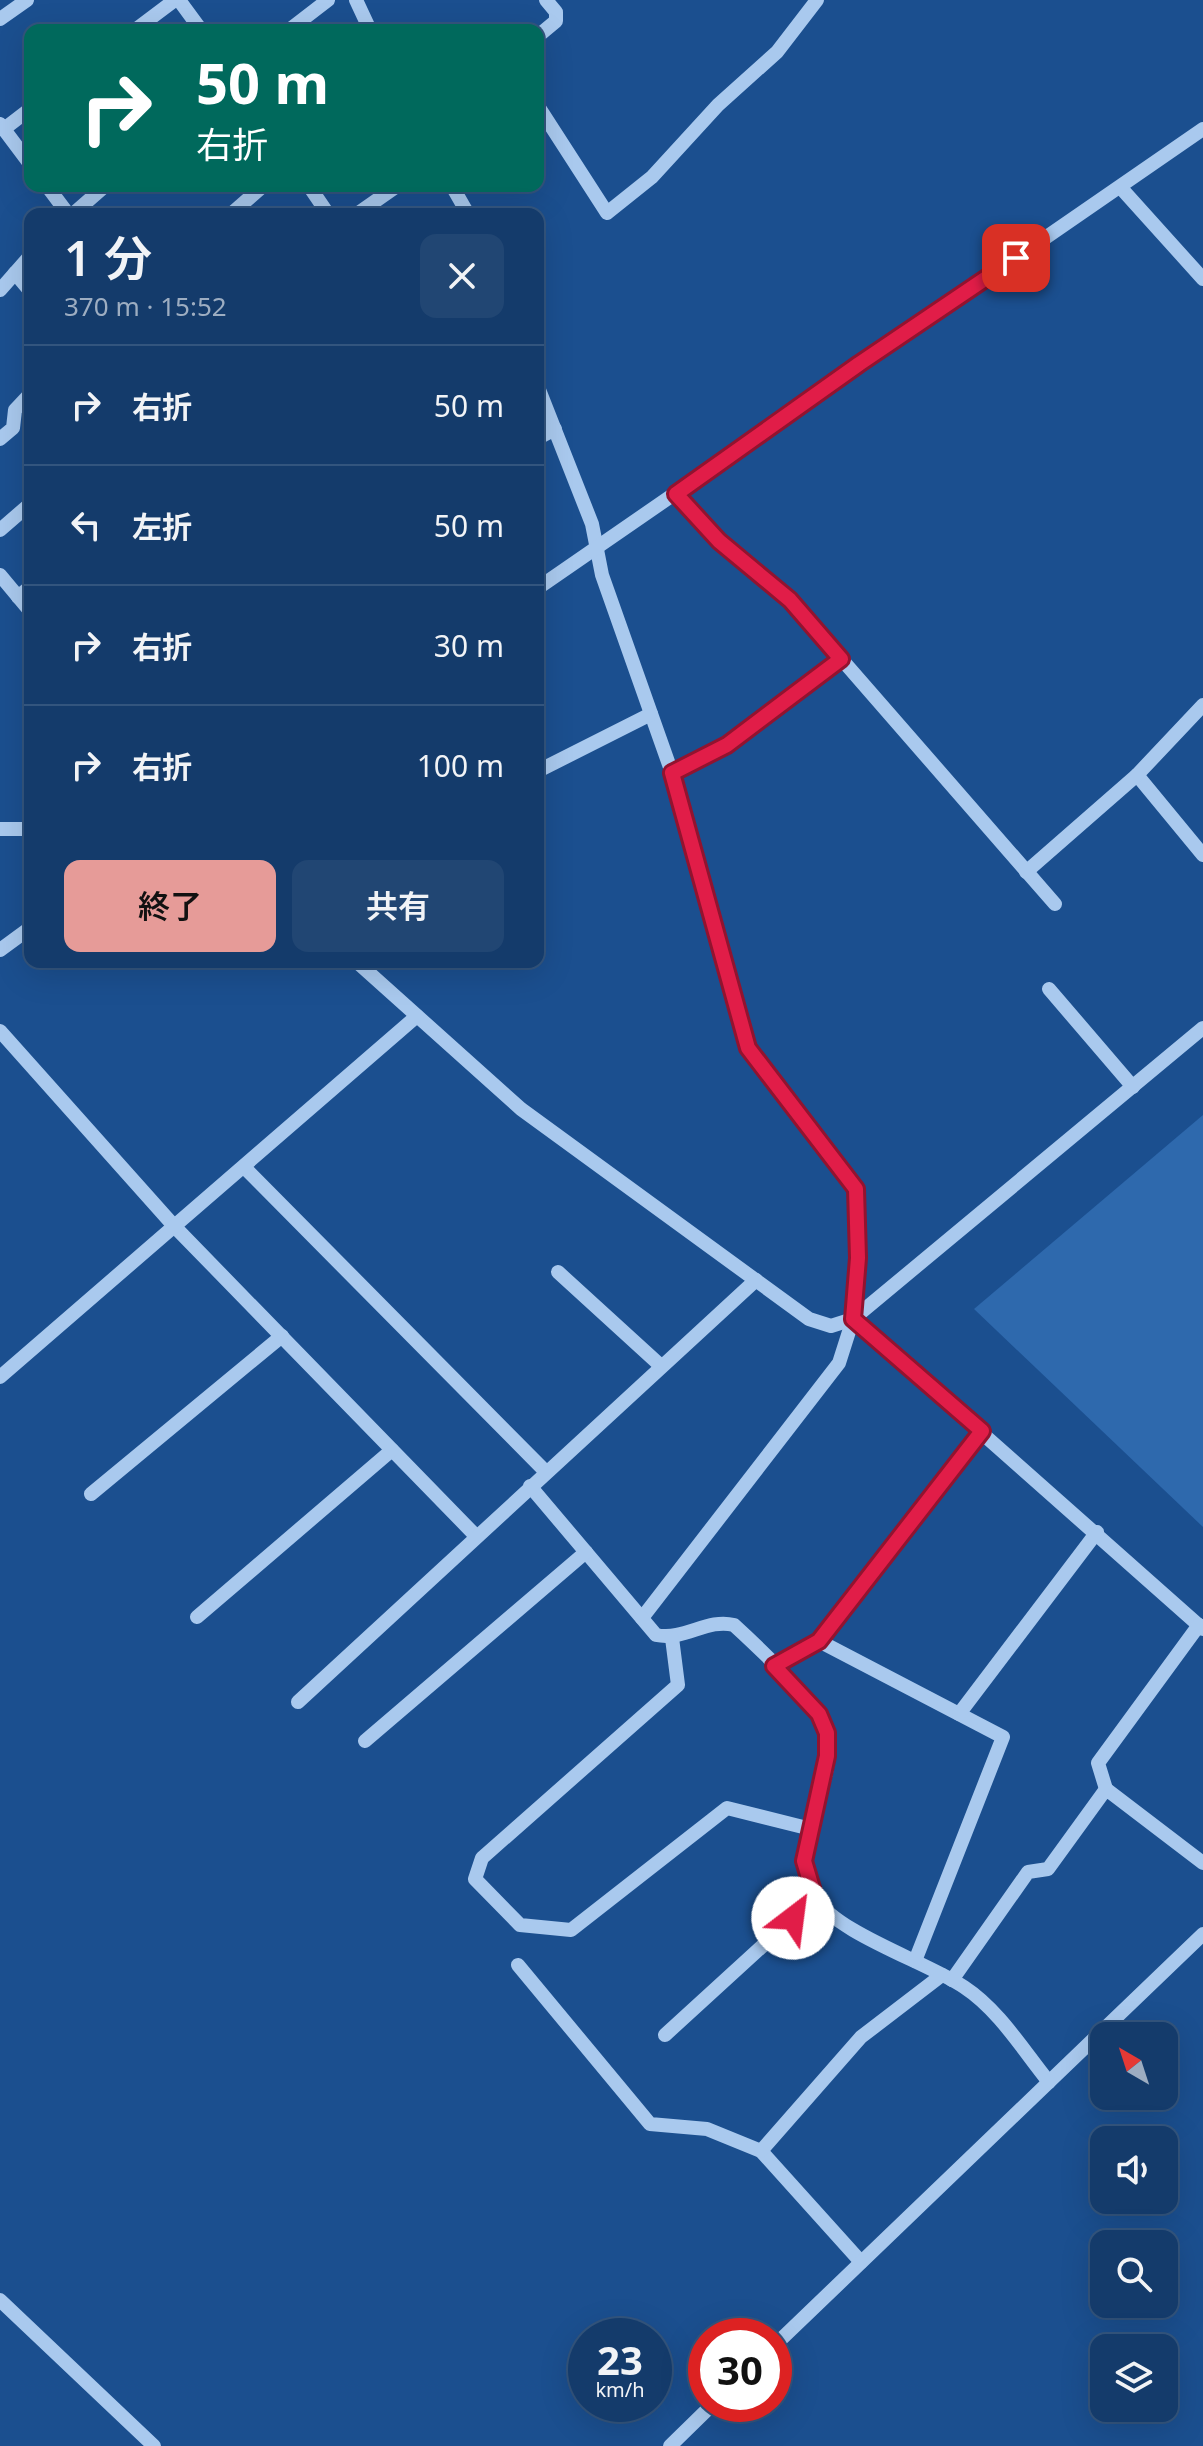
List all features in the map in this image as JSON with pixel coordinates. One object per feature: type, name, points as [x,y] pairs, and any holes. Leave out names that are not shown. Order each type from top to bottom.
[{"type":"street","points":[[0,19],[27,0]]},
{"type":"street","points":[[143,24],[177,0],[196,24]]},
{"type":"street","points":[[297,24],[328,0]]},
{"type":"street","points":[[356,0],[367,24]]},
{"type":"street","points":[[544,31],[556,21],[556,12],[546,0]]},
{"type":"street","points":[[544,115],[607,213],[652,177],[718,105],[777,52],[817,0]]},
{"type":"street","points":[[24,113],[2,126],[24,156]]},
{"type":"street","points":[[544,584],[1203,129]]},
{"type":"street","points":[[1121,188],[1203,279]]},
{"type":"street","points":[[52,192],[66,208]]},
{"type":"street","points":[[78,208],[98,192]]},
{"type":"street","points":[[238,208],[256,192]]},
{"type":"street","points":[[366,208],[388,192]]},
{"type":"street","points":[[0,290],[24,263]]},
{"type":"street","points":[[15,273],[24,284]]},
{"type":"street","points":[[0,439],[13,428],[15,410],[24,400]]},
{"type":"street","points":[[544,402],[592,524],[596,549],[672,773],[748,1048],[856,1189],[858,1258],[853,1319],[839,1363],[642,1618]]},
{"type":"street","points":[[544,435],[555,429]]},
{"type":"street","points":[[676,494],[719,541],[790,600],[1055,904]]},
{"type":"street","points":[[0,530],[24,509]]},
{"type":"street","points":[[0,575],[24,604]]},
{"type":"street","points":[[18,597],[24,592]]},
{"type":"street","points":[[672,773],[727,745],[841,659]]},
{"type":"street","points":[[1026,872],[1137,775],[1203,705]]},
{"type":"street","points":[[544,768],[651,714]]},
{"type":"street","points":[[1137,775],[1203,855]]},
{"type":"street","points":[[0,829],[24,829]]},
{"type":"street","points":[[0,950],[24,932]]},
{"type":"street","points":[[364,968],[521,1109],[809,1319],[831,1326],[853,1319],[1203,1028]]},
{"type":"street","points":[[1049,989],[1133,1087]]},
{"type":"street","points":[[0,1377],[417,1016]]},
{"type":"street","points":[[0,1031],[174,1226],[475,1535]]},
{"type":"street","points":[[244,1167],[546,1472]]},
{"type":"street","points":[[558,1272],[661,1366]]},
{"type":"street","points":[[298,1702],[475,1535],[756,1280]]},
{"type":"street","points":[[853,1319],[1201,1627],[1098,1763],[1106,1789],[1203,1863]]},
{"type":"street","points":[[91,1494],[282,1336]]},
{"type":"street","points":[[774,1666],[819,1641],[982,1431]]},
{"type":"street","points":[[197,1617],[392,1450]]},
{"type":"street","points":[[530,1486],[656,1635],[672,1638],[717,1621],[734,1625],[819,1714],[827,1733],[827,1756],[804,1861],[815,1898],[849,1926],[947,1978],[990,2009],[1049,2082]]},
{"type":"street","points":[[959,1714],[1097,1532]]},
{"type":"street","points":[[365,1741],[586,1552]]},
{"type":"street","points":[[672,1638],[678,1685],[482,1858],[475,1879],[520,1925],[571,1930],[727,1808],[811,1829]]},
{"type":"street","points":[[819,1641],[1003,1737],[915,1961]]},
{"type":"street","points":[[761,2151],[861,2037],[947,1978],[1028,1872],[1048,1869],[1106,1789]]},
{"type":"street","points":[[665,2035],[815,1898]]},
{"type":"street","points":[[792,2329],[1203,1934]]},
{"type":"street","points":[[518,1965],[650,2124],[707,2129],[761,2151],[861,2262]]},
{"type":"street","points":[[0,2300],[154,2446]]},
{"type":"street","points":[[670,2446],[695,2422]]},
{"type":"shaded area","points":[[1203,1115],[1203,1527],[974,1309]]},
{"type":"route","points":[[793,1918],[815,1898],[808,1883],[804,1861],[827,1756],[827,1733],[819,1714],[774,1666],[819,1641],[982,1431],[853,1319],[858,1258],[856,1189],[748,1048],[672,773],[727,745],[841,659],[790,600],[719,541],[676,494],[859,364],[1016,258]]}]
